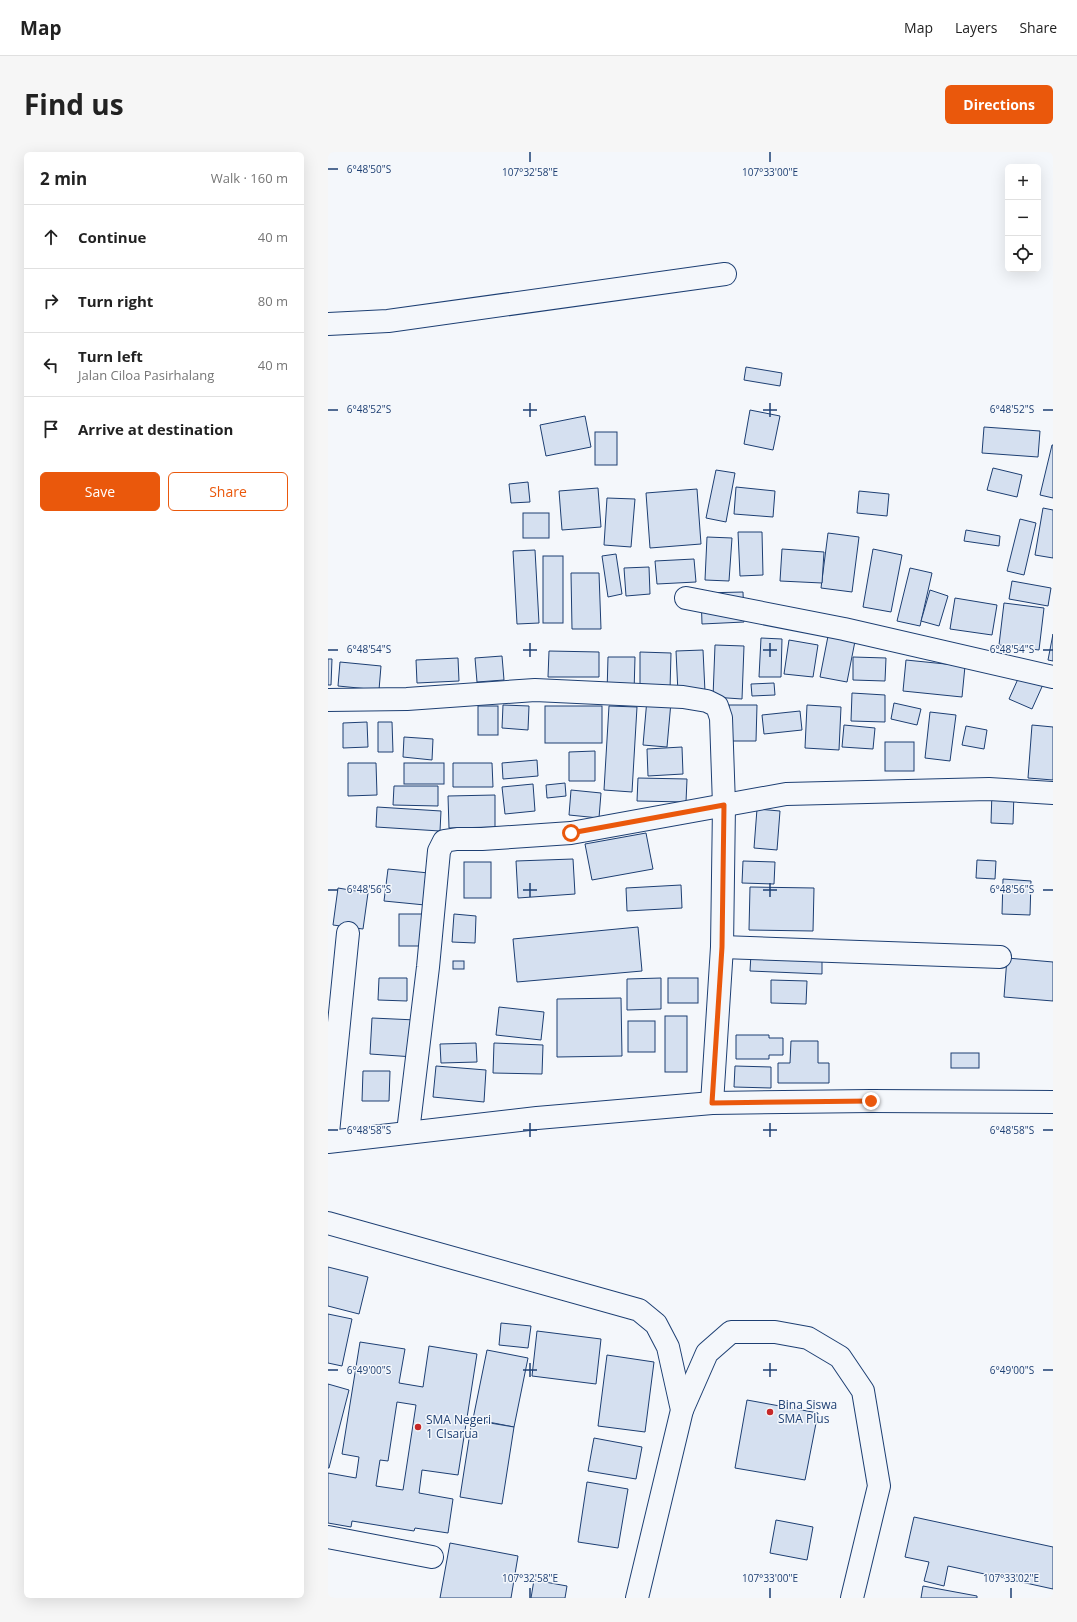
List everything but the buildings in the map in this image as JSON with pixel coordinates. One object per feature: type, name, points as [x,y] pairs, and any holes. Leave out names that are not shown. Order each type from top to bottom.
[{"type":"street","points":[[328,324],[388,321],[725,274]]},
{"type":"street","points":[[686,598],[844,629],[1053,677]]},
{"type":"street","points":[[328,700],[407,700],[535,690],[683,697],[707,701],[717,706],[721,718],[724,805],[722,947],[712,1103]]},
{"type":"street","points":[[408,1132],[428,967],[439,851],[444,841],[571,833],[786,794],[989,789],[1053,793]]},
{"type":"street","points":[[328,1133],[348,933]]},
{"type":"street","points":[[722,947],[1000,957]]},
{"type":"street","points":[[328,1142],[537,1118],[712,1103],[871,1101],[1053,1102]]},
{"type":"street","points":[[328,1223],[639,1310],[656,1324],[668,1347],[682,1410]]},
{"type":"street","points":[[637,1598],[682,1410],[707,1353],[731,1332],[775,1332],[808,1338],[840,1357],[863,1391],[879,1486],[852,1598]]},
{"type":"street","points":[[328,1537],[432,1557]]},
{"type":"place","name":"Bina Siswa SMA Plus","points":[[770,1412]]},
{"type":"place","name":"SMA Negeri 1 CIsarua","points":[[418,1427]]},
{"type":"route","points":[[571,833],[724,805],[722,947],[712,1103],[871,1101]]}]
